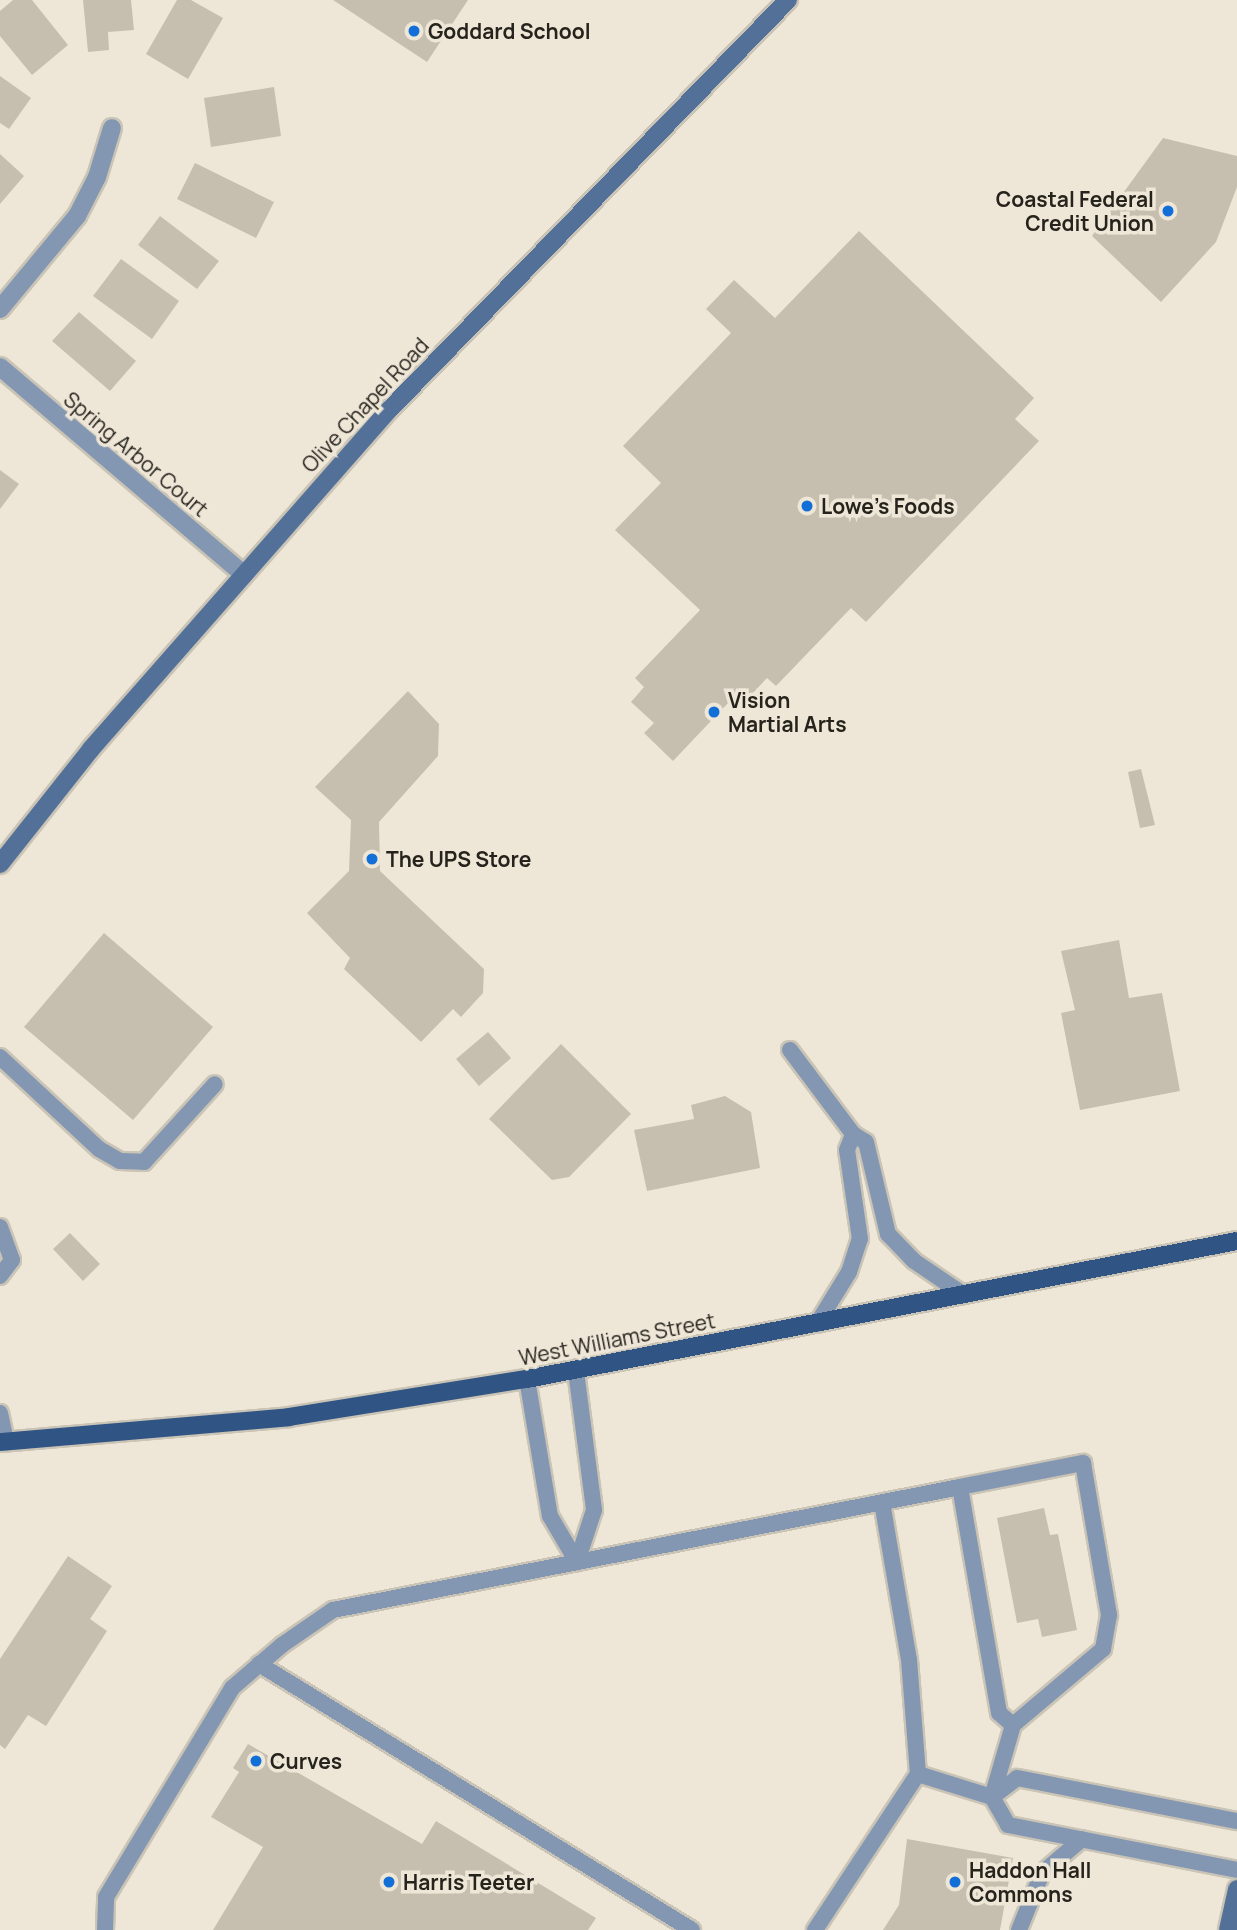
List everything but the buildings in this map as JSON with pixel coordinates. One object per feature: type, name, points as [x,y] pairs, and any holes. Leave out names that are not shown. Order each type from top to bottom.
[{"type":"main road","name":"Olive Chapel Road","points":[[0,864],[91,749],[389,410],[788,0]]},
{"type":"main road","name":"West Williams Street","points":[[3,1442],[289,1418],[576,1371],[1237,1241]]},
{"type":"main road","points":[[1228,1930],[1237,1889]]},
{"type":"street","points":[[0,309],[77,216],[97,177],[111,128]]},
{"type":"street","name":"Spring Arbor Court","points":[[0,367],[243,574]]},
{"type":"lane","points":[[790,1050],[853,1134],[866,1142],[888,1234],[914,1261],[964,1295]]},
{"type":"lane","points":[[0,1057],[99,1149],[120,1161],[144,1161],[215,1084]]},
{"type":"lane","points":[[817,1324],[849,1272],[860,1239],[847,1150],[853,1134]]},
{"type":"lane","points":[[0,1227],[12,1259],[0,1276]]},
{"type":"lane","points":[[576,1371],[594,1510],[577,1562]]},
{"type":"lane","points":[[527,1379],[551,1516],[577,1562]]},
{"type":"lane","points":[[0,1413],[3,1442]]},
{"type":"lane","points":[[105,1930],[106,1897],[232,1688],[259,1664],[332,1611],[1083,1462],[1109,1615],[1103,1649],[1013,1725],[992,1797]]},
{"type":"lane","points":[[960,1487],[999,1713],[1013,1725]]},
{"type":"lane","points":[[815,1930],[918,1774],[909,1660],[882,1502]]},
{"type":"lane","points":[[259,1664],[692,1930]]},
{"type":"lane","points":[[918,1774],[992,1797],[1008,1825],[1237,1870]]},
{"type":"lane","points":[[992,1797],[1017,1778],[1237,1821]]},
{"type":"lane","points":[[1019,1930],[1042,1873],[1082,1839]]},
{"type":"place","name":"Goddard School","points":[[414,31]]},
{"type":"place","name":"Coastal Federal Credit Union","points":[[1168,211]]},
{"type":"place","name":"Lowe's Foods","points":[[807,506]]},
{"type":"place","name":"Vision Martial Arts","points":[[714,712]]},
{"type":"place","name":"The UPS Store","points":[[372,859]]},
{"type":"place","name":"Curves","points":[[256,1761]]},
{"type":"place","name":"Harris Teeter","points":[[389,1882]]},
{"type":"place","name":"Haddon Hall Commons","points":[[955,1882]]}]
